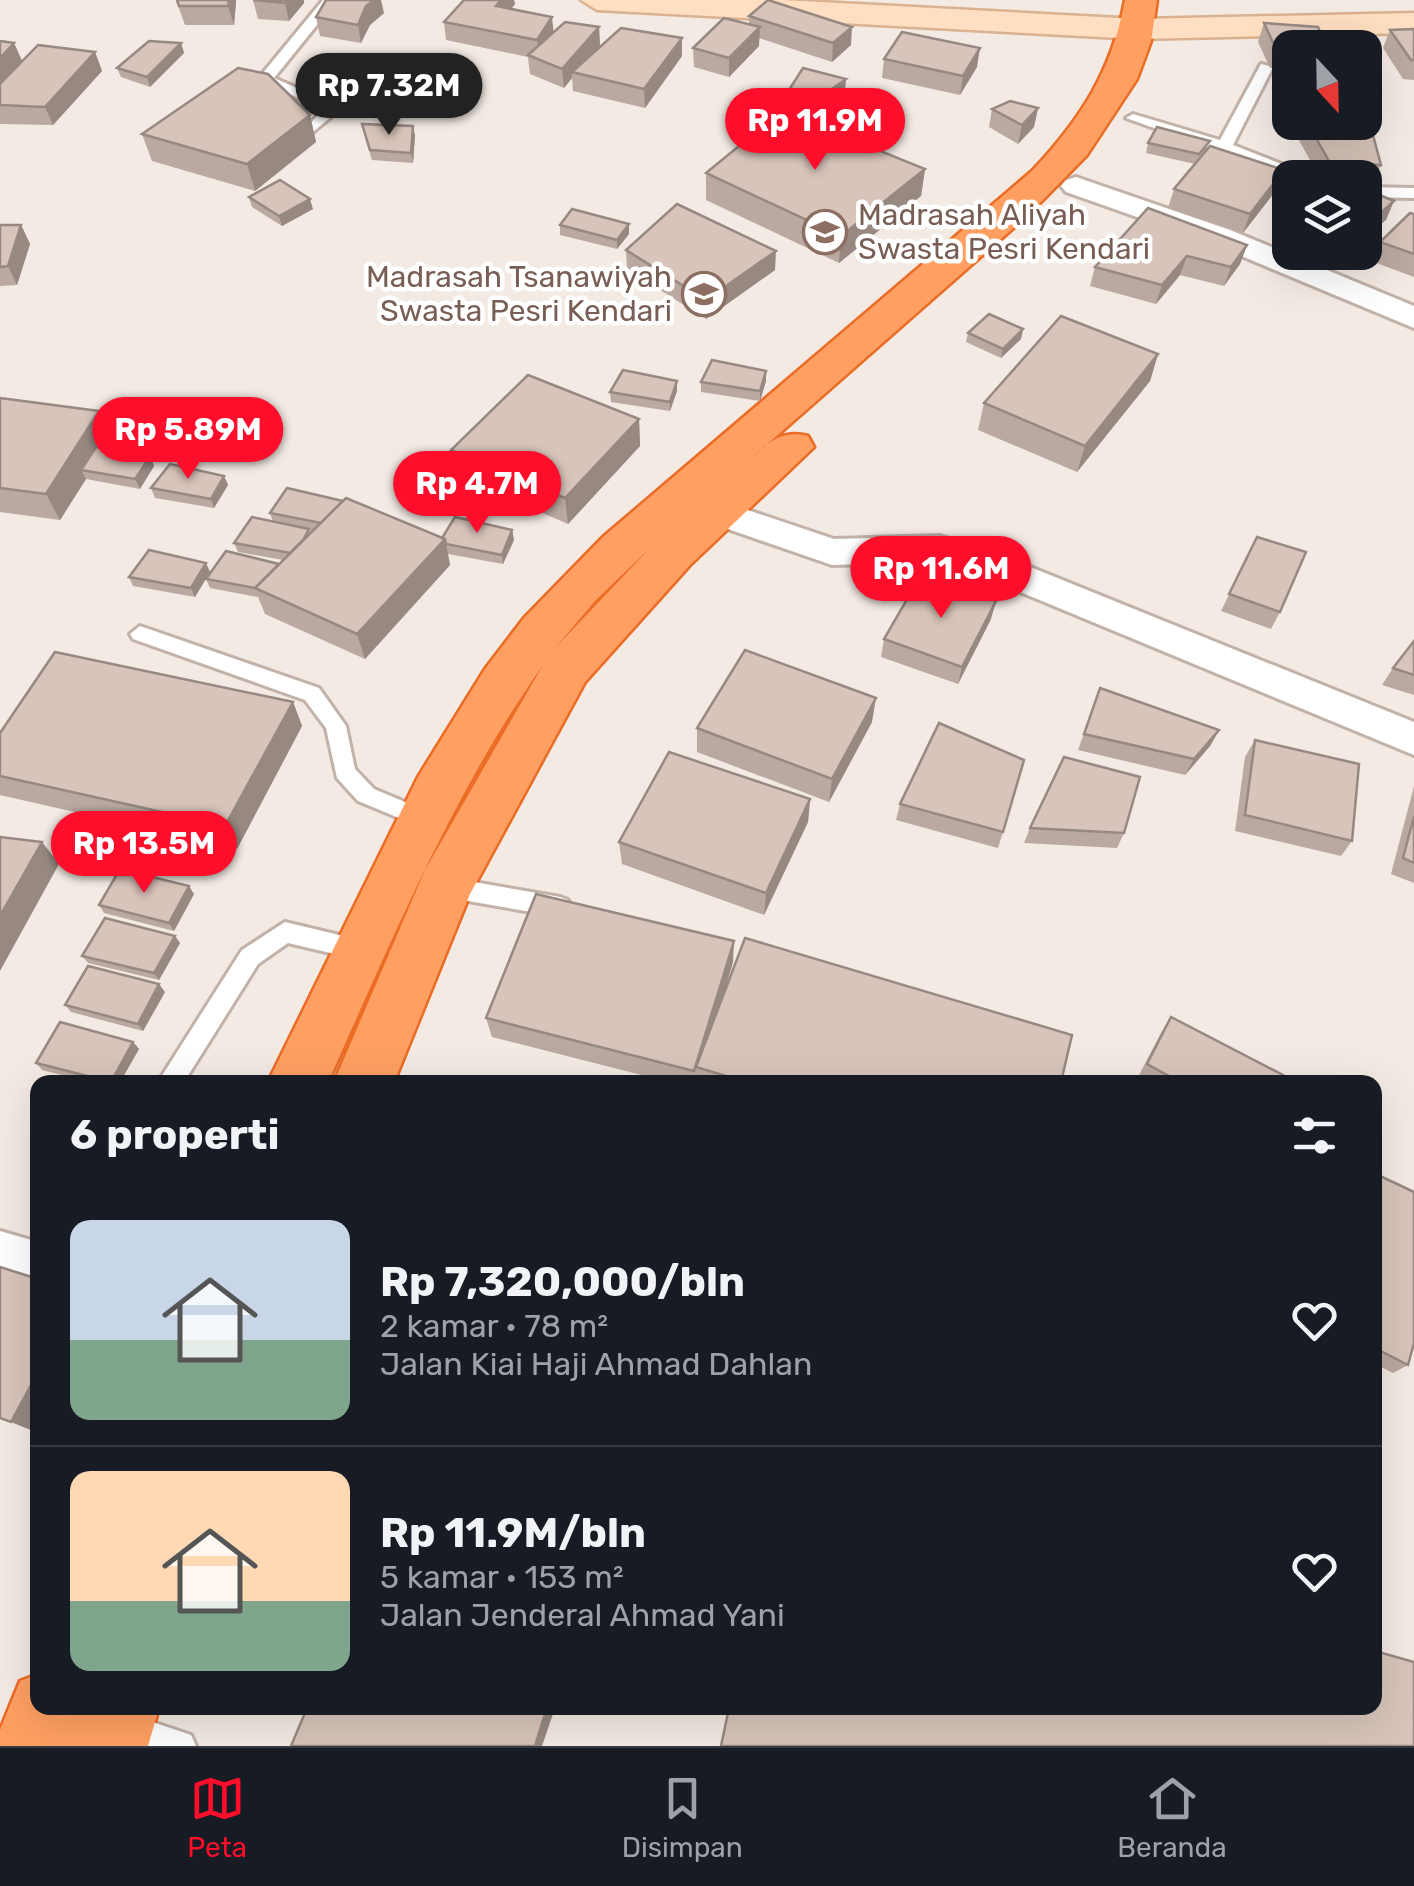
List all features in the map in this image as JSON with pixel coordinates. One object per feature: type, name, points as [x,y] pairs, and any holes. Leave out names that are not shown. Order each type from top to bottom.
[{"type":"highway","points":[[301,1075],[420,819],[492,697],[544,627],[698,506],[1076,186],[1133,118],[1163,71],[1157,13]]},
{"type":"highway","points":[[367,1075],[445,887],[567,668],[650,577],[698,506],[1048,173],[1108,102],[1157,13]]},
{"type":"highway","points":[[32,1746],[114,1727]]},
{"type":"main road","points":[[597,0],[1414,23]]},
{"type":"main road","points":[[973,0],[1157,13],[1414,14]]},
{"type":"street","points":[[1076,186],[1219,236],[1414,318]]},
{"type":"street","points":[[698,506],[832,552],[940,549],[980,561],[1414,739]]},
{"type":"street","points":[[0,1256],[30,1265]]},
{"type":"lane","points":[[313,128],[325,116],[324,104],[265,80],[330,0]]},
{"type":"lane","points":[[1224,147],[1266,67]]},
{"type":"lane","points":[[1133,118],[1272,164]]},
{"type":"lane","points":[[1382,192],[1414,193]]},
{"type":"lane","points":[[140,634],[312,694],[336,726],[345,772],[366,795],[420,819],[474,833]]},
{"type":"lane","points":[[445,887],[576,910]]},
{"type":"lane","points":[[175,1075],[250,958],[285,932],[360,950]]},
{"type":"building","points":[[177,0],[229,0],[228,6],[179,6]]},
{"type":"building","points":[[326,0],[374,0],[366,6],[358,25],[316,17]]},
{"type":"building","points":[[464,0],[501,0],[496,6],[552,17],[537,40],[444,22]]},
{"type":"building","points":[[768,0],[852,27],[833,43],[749,16]]},
{"type":"building","points":[[724,18],[760,27],[729,58],[693,48]]},
{"type":"building","points":[[565,22],[599,27],[562,69],[528,55]]},
{"type":"building","points":[[1264,23],[1319,30],[1272,30],[1272,40]]},
{"type":"building","points":[[621,28],[682,38],[644,89],[572,72]]},
{"type":"building","points":[[1414,29],[1414,60],[1411,60],[1390,30]]},
{"type":"building","points":[[902,32],[980,48],[963,76],[884,59]]},
{"type":"building","points":[[0,41],[14,43],[0,58]]},
{"type":"building","points":[[149,41],[181,43],[147,77],[117,68]]},
{"type":"building","points":[[38,45],[95,52],[45,107],[0,105],[0,84]]},
{"type":"building","points":[[238,68],[268,74],[310,115],[247,164],[142,134]]},
{"type":"building","points":[[803,68],[846,79],[819,98],[789,90]]},
{"type":"building","points":[[1010,101],[1038,108],[1022,125],[992,109]]},
{"type":"building","name":"Madrasah Aliyah Swasta Pesri Kendari","points":[[782,111],[925,169],[841,236],[706,173]]},
{"type":"building","points":[[362,124],[413,126],[411,153],[370,150]]},
{"type":"building","points":[[1157,127],[1210,141],[1199,154],[1148,143]]},
{"type":"building","points":[[1317,140],[1374,140],[1380,160],[1328,160]]},
{"type":"building","points":[[1210,146],[1272,166],[1272,186],[1250,214],[1174,189]]},
{"type":"building","points":[[280,180],[310,199],[279,216],[249,197]]},
{"type":"building","points":[[1382,196],[1394,201],[1382,212]]},
{"type":"building","name":"Madrasah Tsanawiyah Swasta Pesri Kendari","points":[[677,204],[776,251],[706,300],[626,250]]},
{"type":"building","points":[[1148,208],[1247,245],[1231,267],[1187,256],[1162,285],[1095,267]]},
{"type":"building","points":[[572,209],[629,224],[617,240],[560,225]]},
{"type":"building","points":[[1410,213],[1414,214],[1414,254],[1382,240]]},
{"type":"building","points":[[0,225],[21,225],[8,266],[0,267]]},
{"type":"building","points":[[989,314],[1023,329],[1003,349],[968,333]]},
{"type":"building","points":[[1061,316],[1158,354],[1085,446],[984,403]]},
{"type":"building","points":[[712,360],[766,371],[760,391],[701,382]]},
{"type":"building","points":[[623,370],[677,381],[670,402],[610,392]]},
{"type":"building","points":[[528,375],[639,419],[565,498],[451,450]]},
{"type":"building","points":[[0,398],[99,411],[46,494],[0,488]]},
{"type":"building","points":[[96,447],[150,457],[135,479],[81,470]]},
{"type":"building","points":[[170,464],[224,476],[211,499],[151,488]]},
{"type":"building","points":[[287,488],[343,501],[321,523],[270,513]]},
{"type":"building","points":[[346,498],[445,539],[357,634],[255,588]]},
{"type":"building","points":[[252,517],[309,529],[290,553],[234,543]]},
{"type":"building","points":[[455,517],[512,530],[502,555],[446,544],[442,538]]},
{"type":"building","points":[[1257,537],[1306,552],[1280,612],[1229,594]]},
{"type":"building","points":[[149,550],[206,563],[191,588],[129,577]]},
{"type":"building","points":[[226,551],[279,564],[255,588],[206,579]]},
{"type":"building","points":[[921,575],[996,601],[962,667],[884,639]]},
{"type":"building","points":[[1414,641],[1414,675],[1393,668]]},
{"type":"building","points":[[745,650],[876,698],[832,779],[697,728]]},
{"type":"building","points":[[55,652],[293,702],[225,826],[0,776],[0,733]]},
{"type":"building","points":[[1100,688],[1219,730],[1194,759],[1084,734]]},
{"type":"building","points":[[939,723],[1024,760],[1003,832],[900,804]]},
{"type":"building","points":[[1255,740],[1359,764],[1352,841],[1245,815]]},
{"type":"building","points":[[669,752],[810,799],[766,893],[619,842]]},
{"type":"building","points":[[1064,757],[1140,777],[1124,833],[1030,828]]},
{"type":"building","points":[[1414,816],[1414,863],[1403,858]]},
{"type":"building","points":[[0,837],[42,842],[0,916]]},
{"type":"building","points":[[120,869],[189,886],[169,923],[99,905]]},
{"type":"building","points":[[536,894],[734,941],[694,1071],[486,1018]]},
{"type":"building","points":[[105,918],[175,936],[154,973],[82,956]]},
{"type":"building","points":[[745,938],[1072,1035],[1063,1075],[723,1075],[696,1067]]},
{"type":"building","points":[[88,966],[159,984],[138,1024],[65,1005]]},
{"type":"building","points":[[1171,1017],[1283,1075],[1167,1075],[1147,1064]]},
{"type":"building","points":[[60,1022],[133,1042],[115,1075],[83,1075],[36,1063]]},
{"type":"building","points":[[1382,1177],[1414,1192],[1414,1343],[1408,1365],[1382,1352]]},
{"type":"building","points":[[0,1267],[30,1276],[30,1387],[11,1422],[0,1418]]},
{"type":"building","points":[[1382,1653],[1414,1662],[1414,1746],[721,1746],[728,1715],[1382,1715]]},
{"type":"building","points":[[304,1715],[545,1715],[535,1746],[291,1746]]},
{"type":"place","name":"Madrasah Aliyah Swasta Pesri Kendari","points":[[825,232]]},
{"type":"place","name":"Madrasah Tsanawiyah Swasta Pesri Kendari","points":[[704,294]]}]
